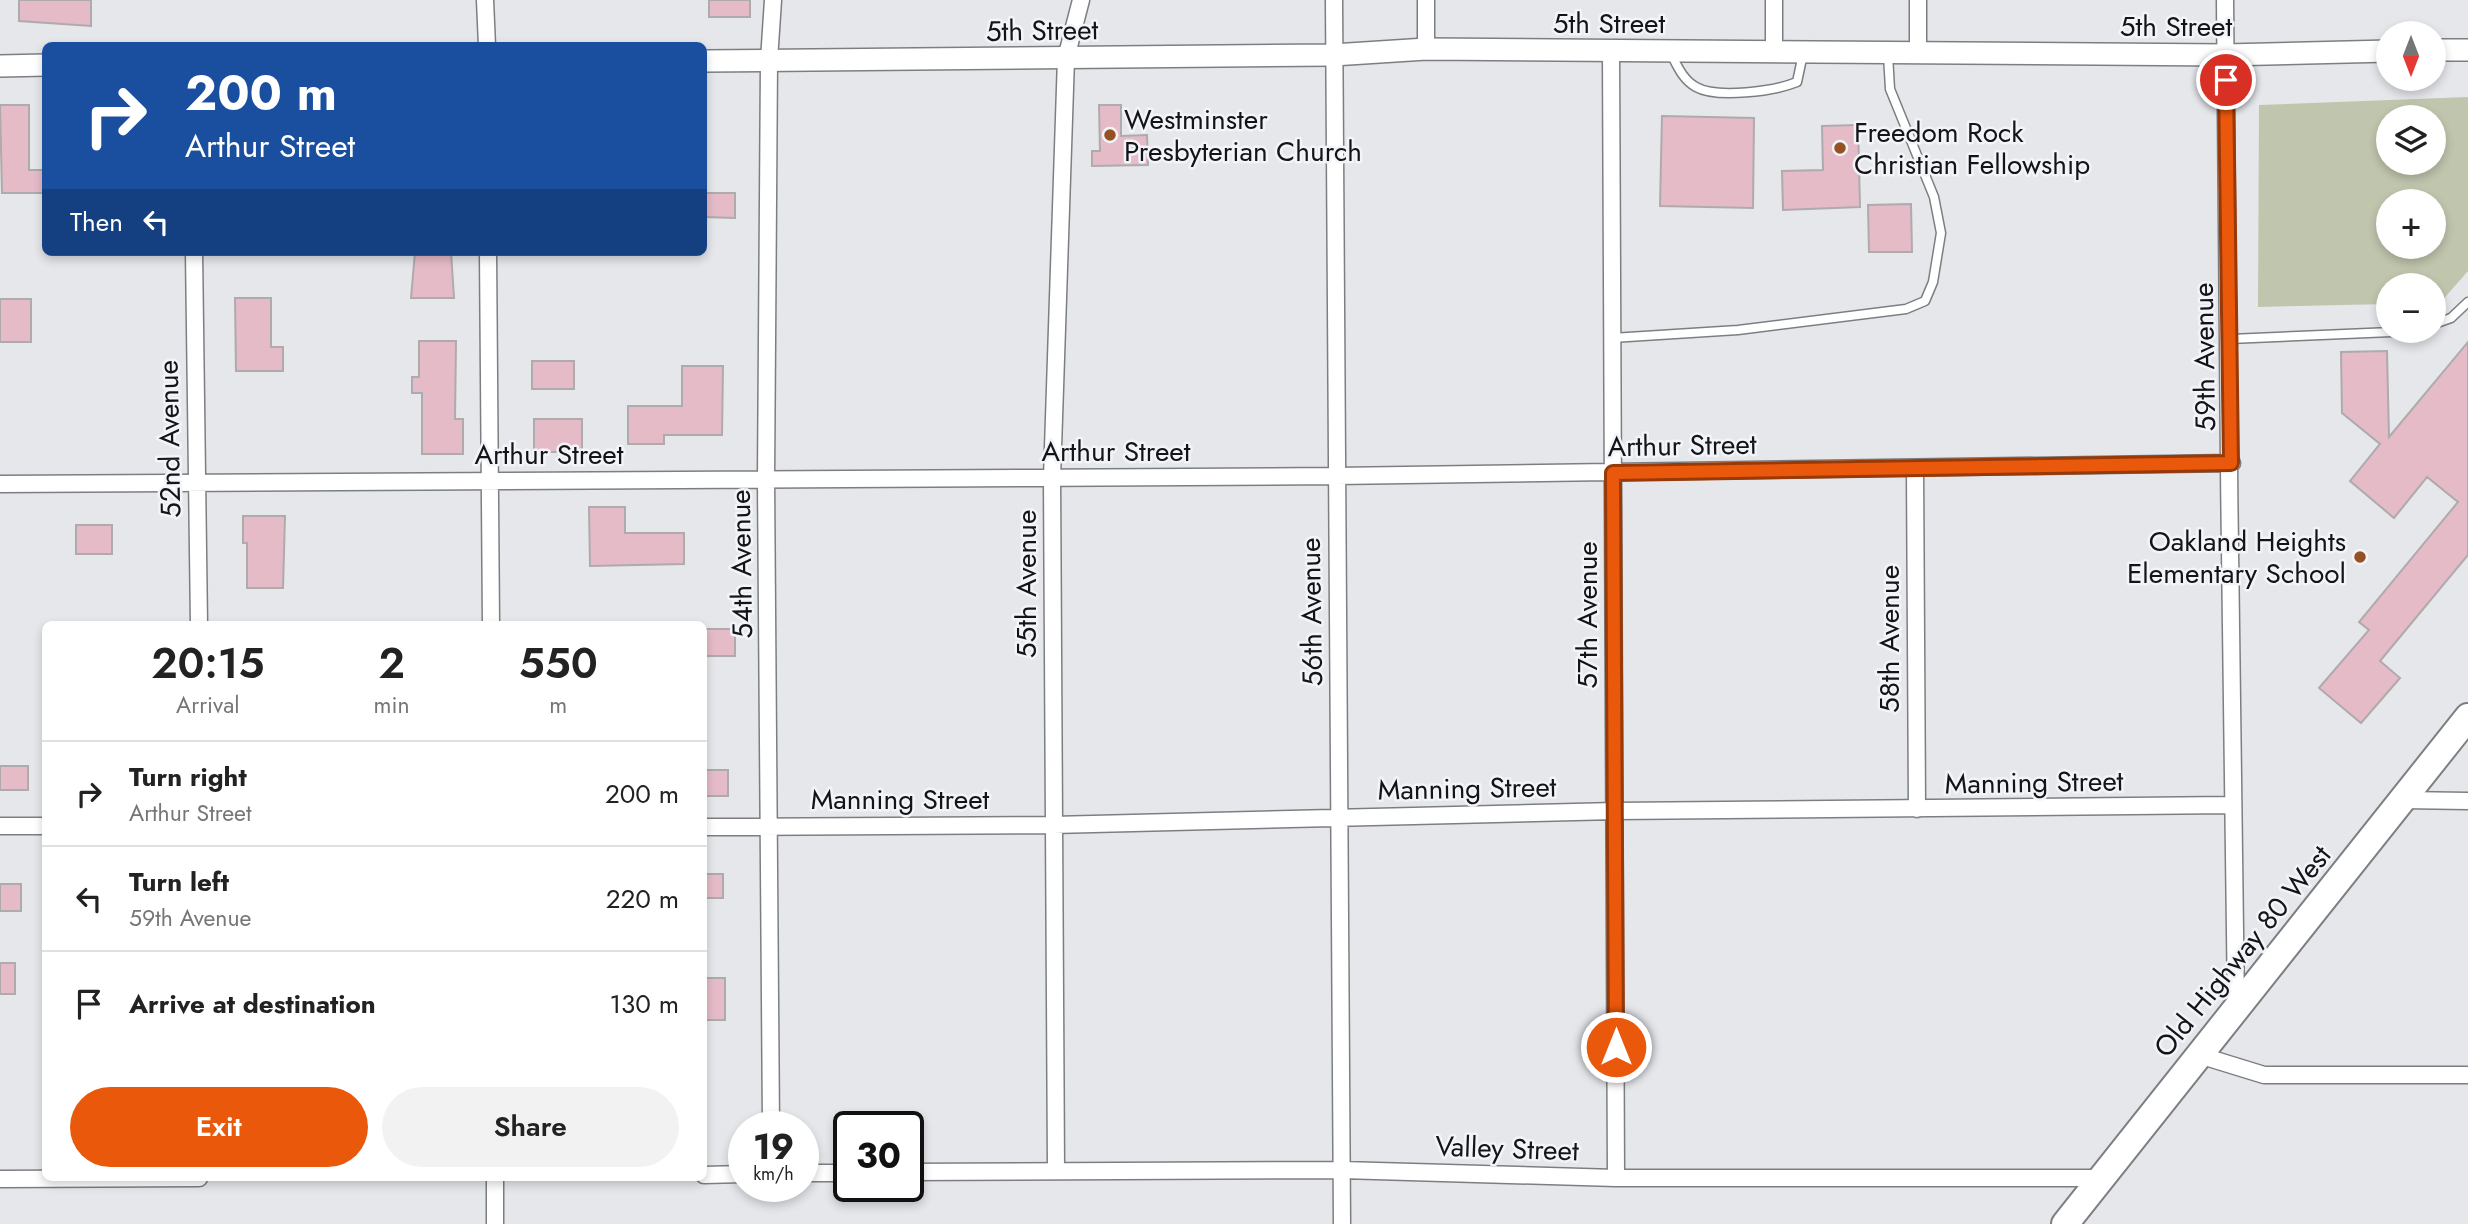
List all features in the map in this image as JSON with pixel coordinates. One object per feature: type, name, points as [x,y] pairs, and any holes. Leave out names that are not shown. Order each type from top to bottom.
[{"type":"main road","name":"Old Highway 80 West","points":[[2065,1224],[2468,716]]},
{"type":"street","points":[[485,0],[487,42]]},
{"type":"street","name":"54th Avenue","points":[[771,1111],[771,826],[766,480],[769,60],[773,0]]},
{"type":"street","name":"55th Avenue","points":[[1056,1170],[1052,478],[1066,58],[1081,0]]},
{"type":"street","name":"56th Avenue","points":[[1334,0],[1342,1224]]},
{"type":"street","points":[[1426,0],[1426,49]]},
{"type":"street","points":[[1774,0],[1774,51]]},
{"type":"street","points":[[1918,0],[1918,52]]},
{"type":"street","name":"59th Avenue","points":[[2225,0],[2231,463],[2231,805],[2236,1007]]},
{"type":"street","name":"5th Street","points":[[707,61],[1333,55],[1426,49],[2226,55],[2376,51]]},
{"type":"street","points":[[2446,50],[2468,50]]},
{"type":"street","name":"57th Avenue","points":[[1611,52],[1616,1178]]},
{"type":"street","points":[[0,66],[42,65]]},
{"type":"street","name":"52nd Avenue","points":[[194,256],[199,621]]},
{"type":"street","points":[[488,256],[491,621]]},
{"type":"street","name":"Arthur Street","points":[[0,484],[196,485],[1336,476],[2231,463]]},
{"type":"street","name":"58th Avenue","points":[[1915,468],[1917,809]]},
{"type":"street","points":[[2403,800],[2468,801]]},
{"type":"street","name":"Manning Street","points":[[707,827],[1053,825],[1615,811],[2231,805]]},
{"type":"street","points":[[0,826],[42,826]]},
{"type":"street","points":[[2199,1055],[2264,1075],[2468,1075]]},
{"type":"street","name":"Valley Street","points":[[924,1172],[1342,1170],[1616,1178],[2104,1178]]},
{"type":"street","points":[[707,1175],[728,1174]]},
{"type":"street","points":[[0,1179],[42,1179]]},
{"type":"street","points":[[495,1181],[495,1224]]},
{"type":"lane","points":[[1670,52],[1682,75],[1697,88],[1719,92],[1778,90],[1797,82],[1803,51]]},
{"type":"lane","points":[[1612,338],[1738,330],[1906,309],[1925,301],[1933,282],[1941,233],[1934,197],[1890,89],[1888,52]]},
{"type":"lane","points":[[2446,320],[2468,302]]},
{"type":"lane","points":[[2230,339],[2376,333]]},
{"type":"green space","points":[[2468,97],[2468,271],[2446,296],[2446,273],[2376,273],[2376,304],[2258,307],[2259,105]]},
{"type":"building","points":[[19,0],[91,0],[91,26],[19,21]]},
{"type":"building","points":[[709,0],[750,0],[750,17],[709,17]]},
{"type":"building","points":[[0,105],[29,105],[29,170],[42,170],[42,193],[2,193]]},
{"type":"building","name":"Westminster Presbyterian Church","points":[[1099,105],[1121,105],[1121,136],[1147,135],[1148,165],[1092,166],[1092,151],[1100,151]]},
{"type":"building","points":[[1662,116],[1754,118],[1753,208],[1660,206]]},
{"type":"building","name":"Freedom Rock Christian Fellowship","points":[[1858,125],[1860,207],[1783,210],[1782,171],[1823,170],[1822,126]]},
{"type":"building","points":[[707,193],[735,193],[735,218],[707,217]]},
{"type":"building","points":[[1911,204],[1912,252],[1869,252],[1868,205]]},
{"type":"building","points":[[415,256],[451,256],[454,298],[411,298]]},
{"type":"building","points":[[235,298],[271,298],[271,347],[283,347],[283,371],[236,371]]},
{"type":"building","points":[[0,299],[31,299],[31,342],[0,342]]},
{"type":"building","points":[[419,341],[456,341],[455,419],[463,419],[463,454],[422,454],[422,393],[412,393],[412,377],[419,377]]},
{"type":"building","points":[[2468,342],[2468,555],[2380,661],[2400,678],[2361,723],[2319,688],[2369,630],[2359,622],[2458,502],[2427,477],[2394,518],[2350,481],[2380,444],[2342,413],[2341,352],[2387,351],[2389,437]]},
{"type":"building","points":[[532,361],[574,361],[574,389],[532,389]]},
{"type":"building","points":[[682,366],[723,366],[722,435],[664,435],[664,444],[628,444],[628,406],[682,406]]},
{"type":"building","points":[[534,419],[582,419],[582,452],[534,452]]},
{"type":"building","points":[[589,507],[625,507],[625,533],[684,533],[684,564],[590,566]]},
{"type":"building","points":[[243,516],[285,516],[283,588],[247,588],[247,543],[243,543]]},
{"type":"building","points":[[76,525],[112,525],[112,554],[76,554]]},
{"type":"building","points":[[707,629],[735,629],[735,656],[707,656]]},
{"type":"building","points":[[0,766],[28,766],[28,790],[0,790]]},
{"type":"building","points":[[707,770],[728,770],[728,796],[707,796]]},
{"type":"building","points":[[707,874],[723,874],[723,898],[707,898]]},
{"type":"building","points":[[0,884],[21,884],[21,911],[0,911]]},
{"type":"building","points":[[0,963],[15,963],[15,994],[0,994]]},
{"type":"building","points":[[707,978],[725,978],[725,1020],[707,1020]]},
{"type":"place","name":"Westminster Presbyterian Church","points":[[1110,135]]},
{"type":"place","name":"Freedom Rock Christian Fellowship","points":[[1840,148]]},
{"type":"place","name":"Oakland Heights Elementary School","points":[[2360,557]]},
{"type":"route","points":[[1616,1047],[1613,473],[2231,463],[2226,80]]}]
